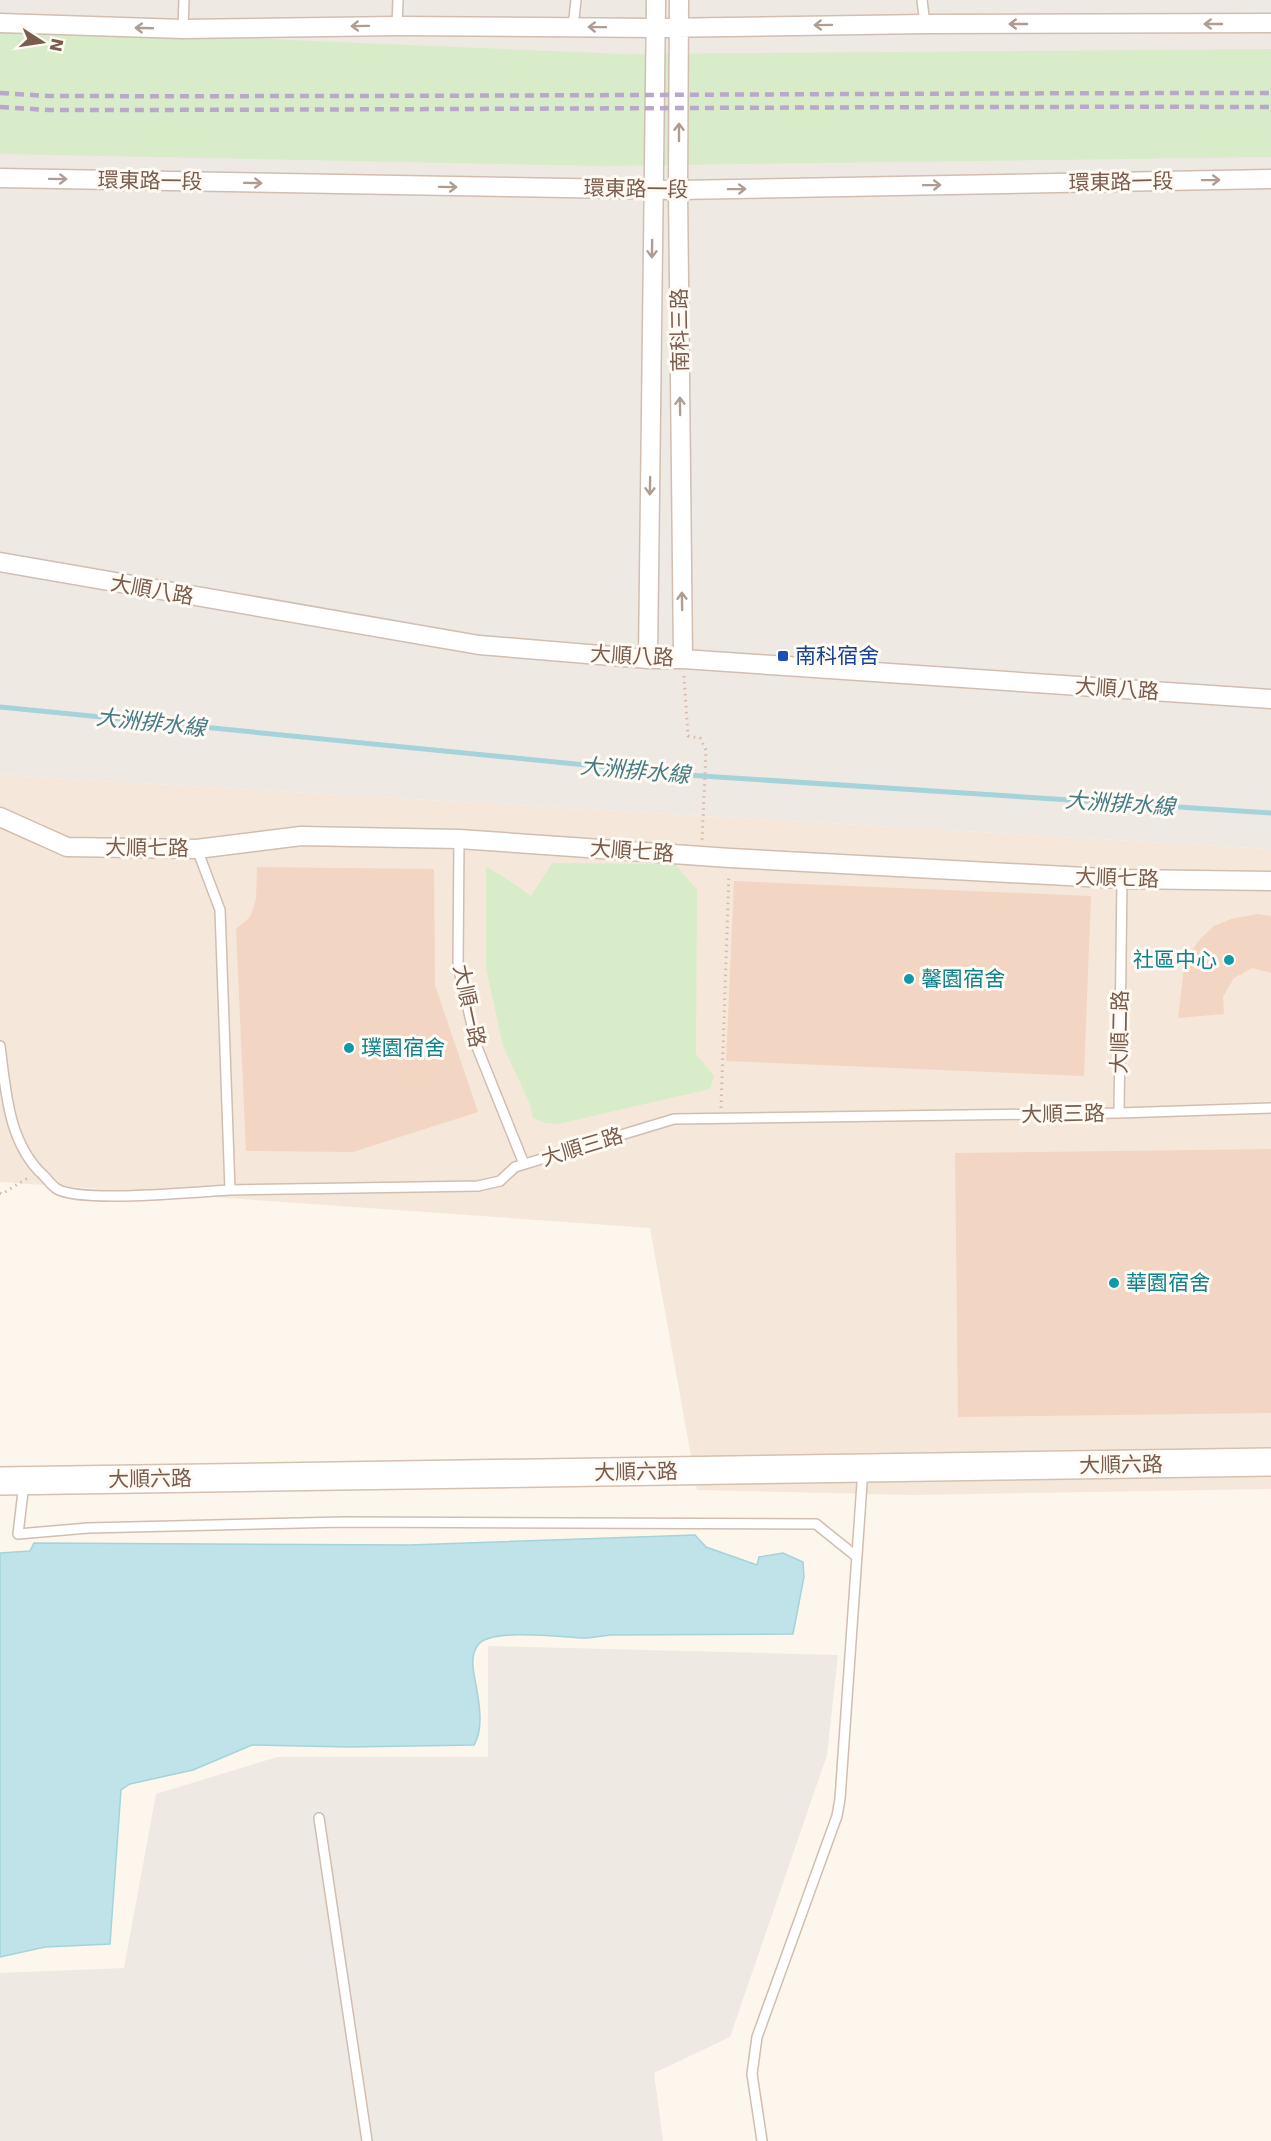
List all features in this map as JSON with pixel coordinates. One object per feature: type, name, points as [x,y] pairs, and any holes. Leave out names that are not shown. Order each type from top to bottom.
[{"type":"street","name":"南科三路","points":[[648,659],[656,0]]},
{"type":"street","name":"南科三路","points":[[679,0],[678,190],[683,659]]},
{"type":"street","points":[[0,23],[183,29],[397,26],[656,28],[925,24],[1271,23]]},
{"type":"street","name":"環東路一段","points":[[0,178],[653,190],[1271,179]]},
{"type":"street","name":"大順八路","points":[[0,562],[479,645],[648,659],[683,659],[1271,699]]},
{"type":"street","name":"大順七路","points":[[0,817],[67,847],[197,849],[301,836],[459,838],[730,858],[1122,879],[1271,881]]},
{"type":"street","name":"大順六路","points":[[12,1481],[1271,1462]]},
{"type":"lane","points":[[183,29],[184,0]]},
{"type":"lane","points":[[397,26],[398,0]]},
{"type":"lane","points":[[573,27],[576,0]]},
{"type":"lane","points":[[922,0],[925,24]]},
{"type":"lane","name":"大順一路","points":[[459,838],[458,966],[477,1047],[524,1164]]},
{"type":"lane","points":[[197,849],[220,910],[230,1190]]},
{"type":"lane","name":"大順二路","points":[[1119,1113],[1122,879]]},
{"type":"lane","name":"大順三路","points":[[0,1046],[4,1105],[18,1142],[39,1172],[57,1189],[76,1194],[127,1195],[230,1190],[478,1186],[500,1181],[515,1167],[674,1119],[1119,1113],[1271,1108]]},
{"type":"lane","points":[[762,2141],[752,2074],[758,2037],[834,1827],[839,1807],[863,1469]]},
{"type":"lane","points":[[12,1481],[18,1534],[88,1528],[333,1522],[816,1524],[856,1557]]},
{"type":"lane","points":[[319,1818],[367,2141]]},
{"type":"path","points":[[683,659],[688,736],[700,738],[706,750],[702,838]]},
{"type":"path","points":[[720,1118],[730,858]]},
{"type":"path","points":[[0,1193],[2,1194],[39,1172]]},
{"type":"shaded area","points":[[0,0],[1271,0],[1271,849],[0,775]]},
{"type":"shaded area","points":[[0,775],[1271,849],[1271,1489],[912,1495],[697,1490],[650,1228],[0,1182]]},
{"type":"shaded area","points":[[488,1646],[838,1655],[827,1755],[730,2037],[654,2073],[663,2141],[0,2141],[0,1973],[124,1968],[156,1794],[277,1757],[488,1757]]},
{"type":"green space","points":[[0,28],[624,54],[1271,49],[1271,157],[600,166],[0,154]]},
{"type":"green space","points":[[552,863],[675,864],[697,890],[696,1054],[714,1076],[710,1089],[558,1124],[546,1123],[533,1118],[530,1104],[503,1046],[486,968],[486,867],[531,896]]},
{"type":"water","points":[[695,1535],[706,1547],[757,1565],[759,1557],[783,1553],[803,1562],[804,1577],[793,1634],[610,1635],[582,1638],[527,1635],[496,1637],[478,1645],[473,1656],[480,1719],[479,1733],[474,1745],[349,1747],[252,1745],[193,1770],[130,1784],[121,1790],[110,1944],[45,1947],[0,1957],[0,1553],[30,1551],[34,1543],[409,1545]]},
{"type":"building","name":"璞園宿舍","points":[[257,867],[434,869],[435,985],[478,1112],[353,1152],[246,1151],[236,929],[250,917],[256,899]]},
{"type":"building","name":"馨園宿舍","points":[[734,881],[1091,896],[1084,1076],[726,1061]]},
{"type":"building","name":"社區中心","points":[[1257,914],[1271,916],[1271,973],[1252,968],[1234,978],[1223,997],[1224,1014],[1178,1018],[1184,967],[1200,939],[1214,926],[1231,919]]},
{"type":"building","name":"華園宿舍","points":[[1271,1149],[1271,1413],[958,1417],[955,1153]]},
{"type":"waterway","name":"大洲排水線","points":[[0,707],[687,775],[1271,813]]},
{"type":"railway","points":[[0,93],[49,96],[1271,93]]},
{"type":"railway","points":[[0,107],[49,110],[1271,107]]},
{"type":"place","name":"南科宿舍","points":[[783,656]]},
{"type":"place","name":"社區中心","points":[[1229,960]]},
{"type":"place","name":"馨園宿舍","points":[[909,979]]},
{"type":"place","name":"璞園宿舍","points":[[349,1048]]},
{"type":"place","name":"華園宿舍","points":[[1114,1283]]}]
